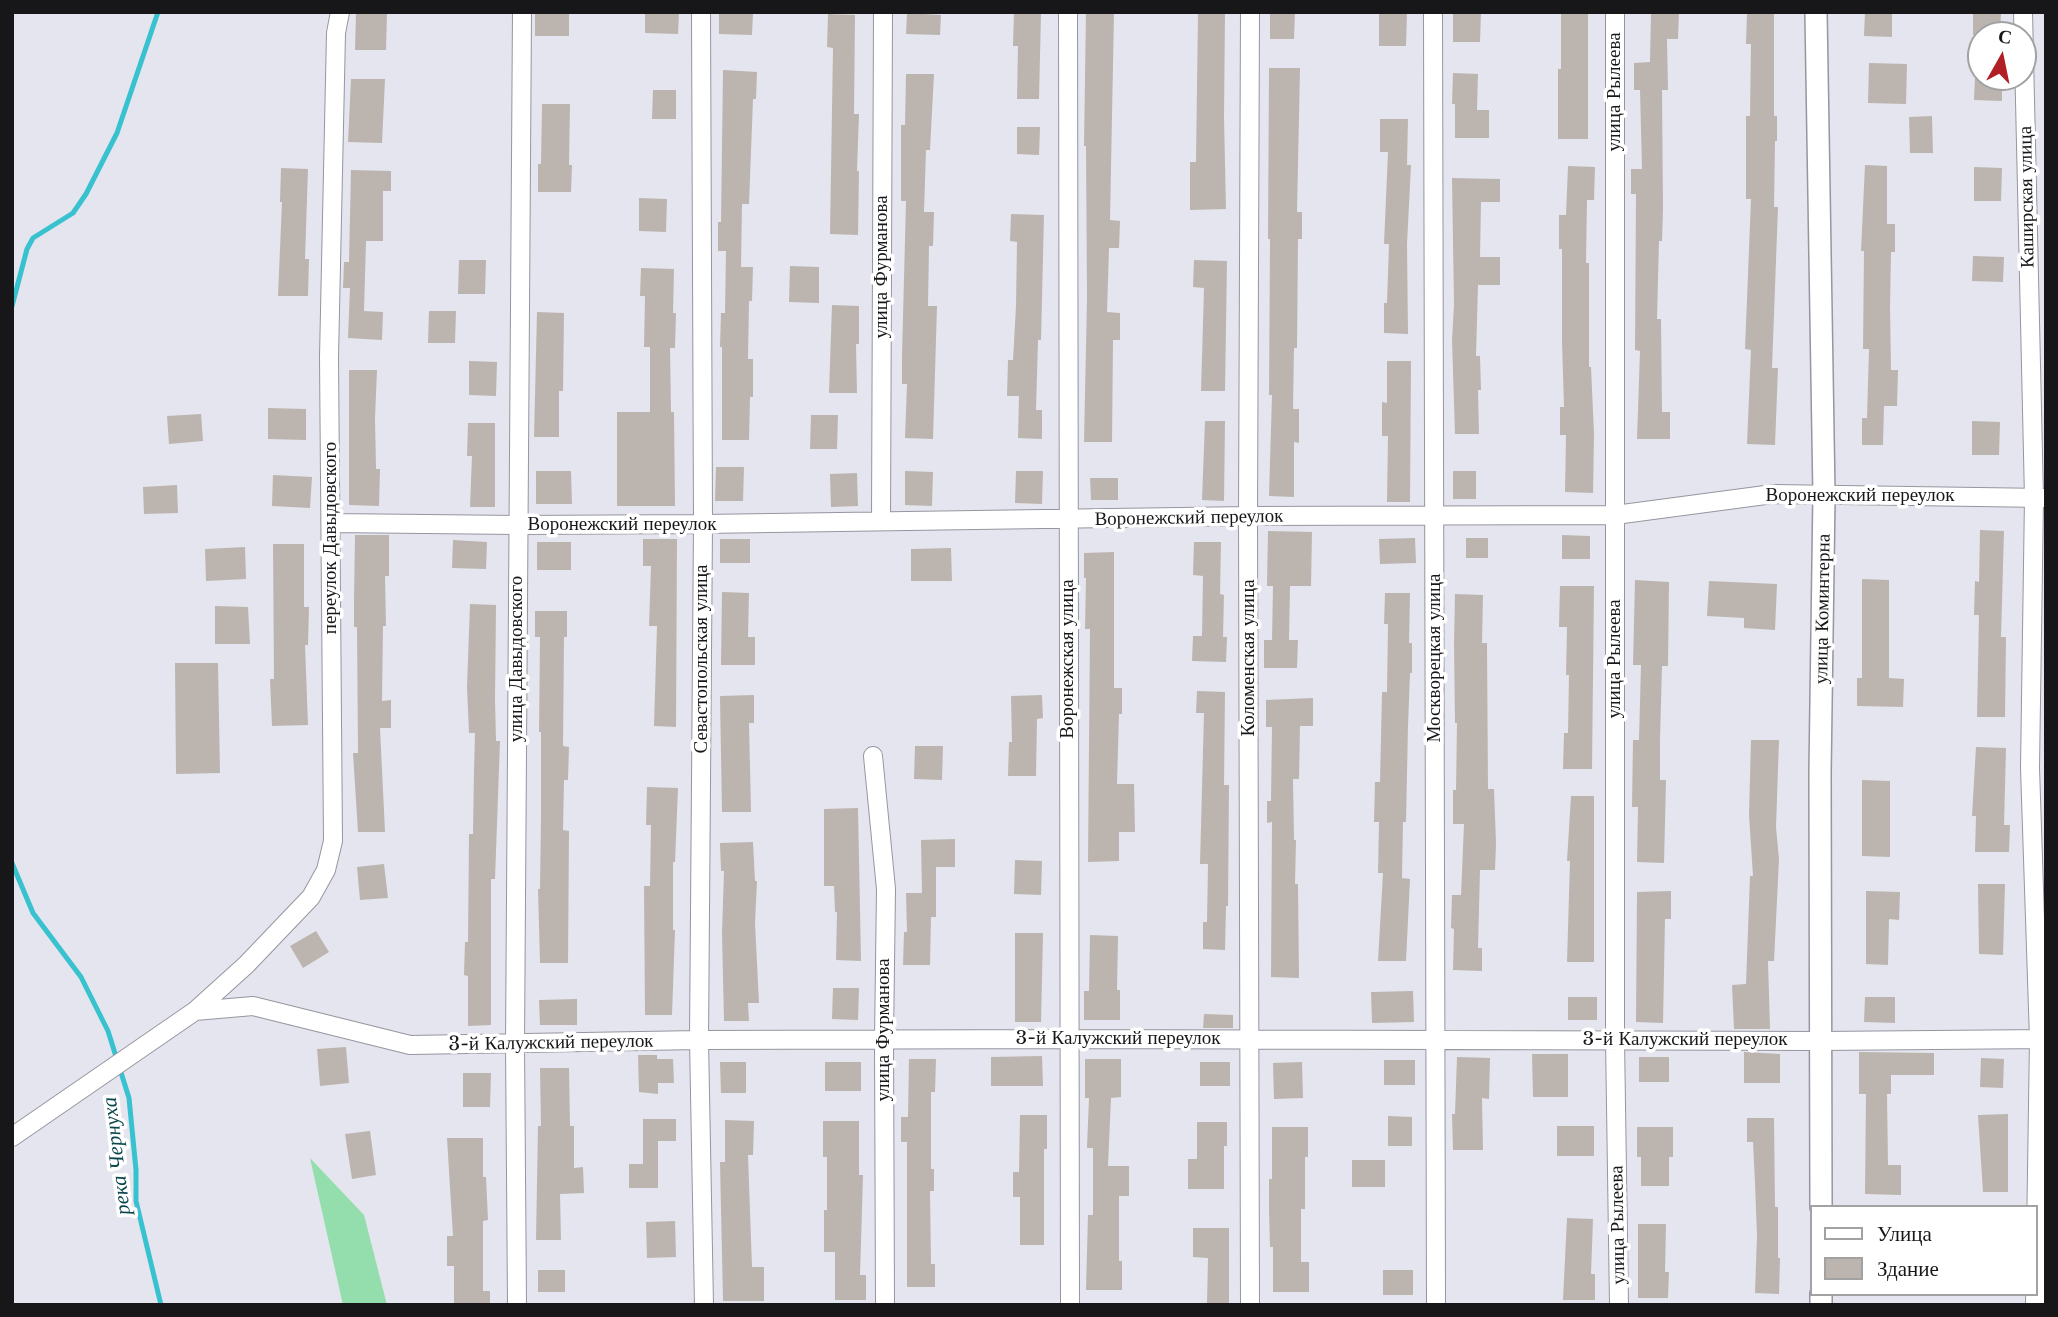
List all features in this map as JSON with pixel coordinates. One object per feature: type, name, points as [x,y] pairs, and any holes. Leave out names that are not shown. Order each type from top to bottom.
[{"type":"street","name":"переулок Давыдовского","points":[[12,1137],[195,1011],[246,965],[310,897],[326,870],[333,841],[329,357],[336,33],[340,12]]},
{"type":"street","name":"улица Давыдовского","points":[[517,1305],[517,526],[522,12]]},
{"type":"street","name":"Севастопольская улица","points":[[701,12],[703,524],[699,1040],[704,1305]]},
{"type":"street","name":"улица Фурманова","points":[[881,521],[883,12]]},
{"type":"street","name":"Воронежская улица","points":[[1068,12],[1070,1305]]},
{"type":"street","name":"Коломенская улица","points":[[1250,12],[1250,1305]]},
{"type":"street","name":"Москворецкая улица","points":[[1433,12],[1436,1305]]},
{"type":"street","name":"улица Рылеева","points":[[1615,12],[1615,1039],[1619,1305]]},
{"type":"street","name":"улица Коминтерна","points":[[1816,12],[1824,495],[1820,773],[1821,1205]]},
{"type":"street","name":"Каширская улица","points":[[2023,12],[2040,498],[2031,768],[2043,1039],[2037,1238]]},
{"type":"street","name":"Воронежский переулок","points":[[331,523],[517,526],[1248,516],[1615,515],[1773,494],[2040,498]]},
{"type":"street","name":"улица Фурманова","points":[[873,756],[886,889],[885,1305]]},
{"type":"street","name":"3-й Калужский переулок","points":[[195,1011],[253,1006],[411,1045],[1069,1038],[1435,1041],[2043,1039]]},
{"type":"green space","points":[[310,1158],[364,1215],[387,1305],[343,1305]]},
{"type":"building","points":[[356,12],[387,13],[386,50],[355,50]]},
{"type":"building","points":[[535,12],[569,12],[569,36],[535,36]]},
{"type":"building","points":[[645,12],[679,12],[678,34],[645,33]]},
{"type":"building","points":[[1014,12],[1041,13],[1039,99],[1017,99],[1018,46],[1013,46]]},
{"type":"building","points":[[1086,12],[1114,13],[1110,220],[1120,221],[1119,248],[1109,248],[1107,312],[1120,313],[1120,340],[1113,340],[1112,442],[1084,442],[1087,298],[1084,146]]},
{"type":"building","points":[[1198,12],[1225,12],[1226,209],[1190,210],[1190,162],[1196,162]]},
{"type":"building","points":[[1270,12],[1295,12],[1294,39],[1270,39]]},
{"type":"building","points":[[1379,12],[1407,13],[1406,46],[1379,46]]},
{"type":"building","points":[[1453,12],[1481,12],[1480,42],[1453,42]]},
{"type":"building","points":[[1561,12],[1588,12],[1588,139],[1558,139]]},
{"type":"building","points":[[1651,12],[1679,12],[1678,39],[1667,39],[1668,90],[1662,90],[1663,208],[1662,241],[1659,241],[1657,319],[1661,319],[1662,412],[1670,412],[1670,439],[1637,439],[1640,351],[1635,350],[1636,194],[1631,194],[1631,169],[1642,169],[1640,90],[1634,90],[1634,63],[1650,62]]},
{"type":"building","points":[[1747,12],[1774,12],[1774,116],[1777,116],[1777,141],[1774,207],[1778,207],[1772,368],[1778,368],[1775,445],[1747,444],[1751,350],[1745,349],[1751,199],[1746,199],[1746,116],[1750,116],[1751,44],[1746,44]]},
{"type":"building","points":[[1865,12],[1892,12],[1892,37],[1864,36]]},
{"type":"building","points":[[1973,12],[2001,12],[2001,21],[1973,21]]},
{"type":"building","points":[[719,13],[753,13],[752,35],[719,34]]},
{"type":"building","points":[[907,13],[941,15],[940,35],[906,34]]},
{"type":"building","points":[[828,14],[855,15],[854,114],[859,114],[858,235],[830,234],[833,48],[827,47]]},
{"type":"building","points":[[1869,63],[1907,64],[1906,104],[1868,103]]},
{"type":"building","points":[[1269,68],[1300,68],[1297,212],[1302,212],[1302,239],[1298,239],[1297,348],[1294,348],[1293,409],[1299,409],[1299,443],[1294,442],[1294,497],[1269,496],[1272,395],[1269,395]]},
{"type":"building","points":[[723,70],[757,72],[756,99],[753,99],[749,204],[742,204],[741,267],[753,267],[752,301],[749,301],[748,359],[753,359],[753,397],[750,397],[749,440],[722,440],[720,347],[721,313],[725,313],[726,251],[718,251],[718,222],[721,222]]},
{"type":"building","points":[[1453,73],[1478,74],[1477,110],[1489,110],[1489,138],[1455,138]]},
{"type":"building","points":[[906,74],[934,74],[930,150],[926,150],[924,212],[934,212],[933,246],[929,246],[928,306],[937,306],[933,439],[905,438],[907,384],[902,384],[902,356],[906,201],[901,201],[901,125],[905,125]]},
{"type":"building","points":[[351,79],[385,79],[382,143],[348,142]]},
{"type":"building","points":[[653,90],[676,90],[676,119],[652,119]]},
{"type":"building","points":[[1974,91],[2002,91],[2002,101],[1974,100]]},
{"type":"building","points":[[542,104],[570,104],[571,192],[538,192]]},
{"type":"building","points":[[1932,116],[1933,153],[1910,153],[1909,117]]},
{"type":"building","points":[[1380,119],[1408,119],[1407,165],[1411,165],[1407,244],[1408,334],[1384,333],[1389,244],[1384,244],[1388,152],[1380,152]]},
{"type":"building","points":[[1017,127],[1040,127],[1039,155],[1017,154]]},
{"type":"building","points":[[1865,165],[1887,166],[1887,224],[1895,224],[1895,252],[1891,252],[1890,307],[1891,370],[1898,370],[1897,406],[1884,406],[1883,445],[1862,445],[1862,418],[1867,418],[1869,349],[1863,349],[1864,251],[1861,251]]},
{"type":"building","points":[[1568,166],[1595,167],[1594,200],[1587,200],[1586,263],[1589,263],[1593,493],[1565,492],[1566,435],[1560,435],[1560,407],[1564,407],[1562,249],[1559,249],[1559,215],[1566,215]]},
{"type":"building","points":[[1974,167],[2002,168],[2001,201],[1974,201]]},
{"type":"building","points":[[281,168],[308,169],[305,259],[309,259],[308,296],[278,296]]},
{"type":"building","points":[[351,170],[391,171],[391,191],[383,191],[383,241],[366,241],[364,311],[383,312],[382,340],[348,338],[350,288],[343,288],[344,262],[349,262]]},
{"type":"building","points":[[1452,178],[1500,179],[1500,202],[1481,202],[1480,257],[1500,257],[1500,285],[1478,285],[1476,356],[1480,356],[1479,434],[1455,434]]},
{"type":"building","points":[[639,198],[667,199],[666,232],[639,231]]},
{"type":"building","points":[[1011,214],[1044,215],[1041,340],[1038,340],[1036,410],[1042,410],[1042,439],[1018,438],[1019,396],[1007,396],[1008,360],[1013,360],[1016,306],[1017,242],[1010,241]]},
{"type":"building","points":[[1973,256],[2004,257],[2003,282],[1972,281]]},
{"type":"building","points":[[459,260],[486,260],[485,294],[458,294]]},
{"type":"building","points":[[1194,260],[1227,261],[1225,391],[1201,391],[1204,288],[1193,287]]},
{"type":"building","points":[[790,266],[819,267],[819,303],[789,302]]},
{"type":"building","points":[[641,268],[674,269],[675,348],[670,348],[675,506],[617,506],[617,412],[650,412],[650,347],[644,347],[645,296],[640,296]]},
{"type":"building","points":[[832,305],[859,306],[859,344],[856,344],[857,393],[829,393]]},
{"type":"building","points":[[429,311],[456,311],[455,343],[428,343]]},
{"type":"building","points":[[537,312],[564,313],[563,391],[559,391],[559,437],[534,437]]},
{"type":"building","points":[[469,361],[497,362],[496,396],[469,395]]},
{"type":"building","points":[[1387,361],[1411,361],[1410,502],[1387,502],[1388,436],[1382,436],[1382,402],[1387,403]]},
{"type":"building","points":[[349,370],[377,370],[375,418],[376,469],[380,469],[379,506],[349,505]]},
{"type":"building","points":[[268,408],[306,409],[306,440],[268,439]]},
{"type":"building","points":[[201,414],[203,441],[169,444],[167,416]]},
{"type":"building","points":[[811,415],[838,415],[837,449],[810,449]]},
{"type":"building","points":[[1205,421],[1225,421],[1224,501],[1202,500]]},
{"type":"building","points":[[1972,421],[2000,422],[1999,455],[1972,455]]},
{"type":"building","points":[[468,423],[495,423],[495,507],[470,507],[472,456],[467,456]]},
{"type":"building","points":[[716,467],[744,467],[743,501],[715,501]]},
{"type":"building","points":[[536,471],[571,471],[572,504],[536,504]]},
{"type":"building","points":[[905,471],[933,472],[932,506],[905,505]]},
{"type":"building","points":[[1016,471],[1043,471],[1042,504],[1015,503]]},
{"type":"building","points":[[1453,471],[1476,471],[1476,499],[1453,499]]},
{"type":"building","points":[[857,473],[858,506],[831,507],[830,474]]},
{"type":"building","points":[[273,475],[312,477],[310,508],[272,506]]},
{"type":"building","points":[[1090,478],[1118,478],[1118,500],[1091,500]]},
{"type":"building","points":[[177,485],[178,513],[144,514],[143,487]]},
{"type":"building","points":[[1980,530],[2004,531],[2001,637],[2006,637],[2005,717],[1977,717],[1979,615],[1974,615],[1975,581],[1979,582]]},
{"type":"building","points":[[1268,531],[1312,532],[1311,586],[1290,586],[1289,640],[1298,640],[1297,668],[1264,668],[1264,640],[1272,640],[1273,586],[1267,586]]},
{"type":"building","points":[[355,535],[389,535],[389,576],[385,576],[386,626],[383,626],[382,701],[391,700],[391,728],[380,728],[385,832],[358,832],[353,753],[358,753],[357,627],[354,627]]},
{"type":"building","points":[[1562,535],[1590,536],[1590,559],[1562,559]]},
{"type":"building","points":[[1415,538],[1416,563],[1380,564],[1379,539]]},
{"type":"building","points":[[1466,538],[1488,538],[1488,558],[1466,558]]},
{"type":"building","points":[[643,539],[677,539],[676,727],[654,726],[657,626],[649,626],[651,566],[643,566]]},
{"type":"building","points":[[720,539],[750,539],[750,563],[720,563]]},
{"type":"building","points":[[453,540],[487,542],[486,569],[452,568]]},
{"type":"building","points":[[537,542],[571,542],[571,570],[537,570]]},
{"type":"building","points":[[1194,542],[1221,542],[1220,594],[1224,595],[1223,637],[1227,637],[1226,662],[1192,661],[1193,636],[1202,636],[1203,576],[1193,575]]},
{"type":"building","points":[[273,544],[304,544],[304,607],[309,607],[308,645],[305,645],[308,725],[272,726],[270,679],[274,679]]},
{"type":"building","points":[[245,547],[246,579],[206,581],[205,549]]},
{"type":"building","points":[[951,548],[952,581],[911,581],[911,549]]},
{"type":"building","points":[[1114,552],[1114,688],[1122,688],[1117,784],[1134,784],[1135,832],[1119,832],[1119,861],[1088,862],[1090,629],[1085,629],[1084,553]]},
{"type":"building","points":[[1862,579],[1889,580],[1889,678],[1904,679],[1903,707],[1857,706],[1857,678],[1862,678]]},
{"type":"building","points":[[1635,580],[1669,582],[1668,666],[1662,666],[1660,740],[1660,780],[1666,780],[1664,863],[1637,862],[1638,807],[1632,807],[1633,740],[1639,740],[1641,665],[1633,665]]},
{"type":"building","points":[[1709,581],[1777,584],[1775,630],[1744,628],[1744,618],[1707,616]]},
{"type":"building","points":[[1560,586],[1594,586],[1592,769],[1563,769],[1564,733],[1568,733],[1569,675],[1566,675],[1567,627],[1559,627]]},
{"type":"building","points":[[722,592],[749,593],[748,637],[755,637],[755,665],[721,665]]},
{"type":"building","points":[[1385,593],[1410,593],[1409,643],[1412,643],[1412,673],[1402,878],[1410,879],[1406,961],[1378,961],[1383,873],[1378,873],[1379,822],[1374,822],[1375,782],[1380,782],[1382,692],[1387,692],[1388,624],[1384,624]]},
{"type":"building","points":[[1455,594],[1483,595],[1482,643],[1487,643],[1488,789],[1494,789],[1496,843],[1495,870],[1480,870],[1478,948],[1482,948],[1482,971],[1453,970],[1452,895],[1461,895],[1464,824],[1453,824],[1457,723]]},
{"type":"building","points":[[470,604],[496,605],[496,741],[500,741],[495,879],[491,879],[491,1025],[468,1026],[468,976],[464,975],[465,942],[468,942],[469,834],[473,834],[475,733],[469,733],[467,687]]},
{"type":"building","points":[[215,606],[248,607],[250,644],[215,644]]},
{"type":"building","points":[[535,611],[567,611],[567,637],[564,637],[563,746],[569,747],[568,780],[564,780],[563,830],[569,831],[568,963],[540,963],[540,637],[535,637]]},
{"type":"building","points":[[175,663],[218,663],[220,773],[176,774]]},
{"type":"building","points":[[1197,691],[1225,692],[1224,785],[1229,785],[1225,950],[1203,949],[1203,922],[1207,922],[1208,864],[1200,864],[1204,713],[1196,713]]},
{"type":"building","points":[[754,695],[754,723],[749,723],[751,812],[722,812],[720,696]]},
{"type":"building","points":[[1042,695],[1043,718],[1037,719],[1036,776],[1008,776],[1009,742],[1012,742],[1011,696]]},
{"type":"building","points":[[1313,698],[1313,726],[1300,726],[1299,779],[1293,779],[1299,978],[1271,977],[1272,822],[1267,823],[1267,801],[1271,801],[1272,727],[1266,727],[1266,700]]},
{"type":"building","points":[[1751,740],[1779,740],[1776,827],[1779,859],[1774,961],[1768,961],[1770,1029],[1734,1029],[1732,985],[1746,984],[1750,876],[1753,876],[1749,815]]},
{"type":"building","points":[[915,746],[943,746],[942,780],[914,779]]},
{"type":"building","points":[[1976,747],[2006,748],[2004,825],[2010,825],[2009,852],[1975,852],[1976,816],[1972,816]]},
{"type":"building","points":[[1862,780],[1890,781],[1890,857],[1862,856]]},
{"type":"building","points":[[647,787],[678,788],[673,862],[675,930],[672,1015],[645,1015],[644,886],[650,886],[651,825],[646,825]]},
{"type":"building","points":[[1571,796],[1594,796],[1594,962],[1567,962],[1570,861],[1567,861]]},
{"type":"building","points":[[858,808],[861,961],[836,960],[837,912],[834,886],[824,886],[824,809]]},
{"type":"building","points":[[955,839],[955,867],[936,867],[936,917],[931,917],[930,965],[903,965],[904,932],[907,932],[906,893],[922,893],[921,840]]},
{"type":"building","points":[[753,842],[757,881],[755,923],[759,1003],[748,1003],[749,1021],[724,1021],[724,871],[721,871],[720,843]]},
{"type":"building","points":[[1015,860],[1042,861],[1041,895],[1014,894]]},
{"type":"building","points":[[384,864],[388,898],[360,900],[357,867]]},
{"type":"building","points":[[1978,884],[2005,884],[2003,955],[1979,954]]},
{"type":"building","points":[[1671,891],[1671,919],[1665,919],[1663,1023],[1636,1022],[1637,892]]},
{"type":"building","points":[[1866,891],[1900,892],[1899,920],[1889,919],[1888,965],[1866,964]]},
{"type":"building","points":[[316,931],[329,952],[303,968],[290,946]]},
{"type":"building","points":[[1015,933],[1043,933],[1041,1022],[1015,1022]]},
{"type":"building","points":[[1090,935],[1118,936],[1117,990],[1120,990],[1120,1020],[1084,1020],[1084,991],[1089,991]]},
{"type":"building","points":[[833,988],[859,988],[858,1020],[832,1019]]},
{"type":"building","points":[[1413,991],[1414,1022],[1372,1023],[1371,992]]},
{"type":"building","points":[[1568,997],[1597,997],[1597,1020],[1568,1020]]},
{"type":"building","points":[[1865,997],[1895,997],[1895,1023],[1864,1022]]},
{"type":"building","points":[[577,999],[577,1025],[540,1025],[539,1000]]},
{"type":"building","points":[[1204,1014],[1233,1015],[1233,1028],[1203,1028]]},
{"type":"building","points":[[346,1047],[349,1083],[320,1086],[317,1049]]},
{"type":"building","points":[[1744,1052],[1780,1054],[1780,1083],[1744,1083]]},
{"type":"building","points":[[1859,1052],[1934,1053],[1934,1075],[1891,1075],[1891,1094],[1887,1094],[1888,1165],[1901,1165],[1901,1195],[1865,1194],[1866,1094],[1859,1094]]},
{"type":"building","points":[[1532,1054],[1568,1054],[1568,1097],[1533,1097]]},
{"type":"building","points":[[638,1055],[657,1055],[657,1059],[673,1059],[674,1083],[658,1083],[658,1094],[639,1092]]},
{"type":"building","points":[[1042,1056],[1043,1086],[991,1086],[991,1057]]},
{"type":"building","points":[[1457,1057],[1490,1058],[1489,1099],[1482,1098],[1483,1150],[1453,1150],[1452,1114],[1455,1114]]},
{"type":"building","points":[[1639,1057],[1669,1057],[1669,1082],[1639,1082]]},
{"type":"building","points":[[1981,1058],[2004,1059],[2003,1088],[1980,1087]]},
{"type":"building","points":[[909,1059],[936,1059],[935,1092],[931,1092],[931,1169],[934,1169],[934,1191],[930,1191],[931,1264],[935,1264],[935,1287],[907,1287],[907,1142],[901,1142],[901,1117],[908,1117]]},
{"type":"building","points":[[1085,1059],[1121,1059],[1121,1097],[1111,1098],[1108,1166],[1129,1166],[1129,1196],[1119,1196],[1122,1290],[1086,1290],[1088,1215],[1093,1215],[1093,1148],[1087,1148],[1089,1098],[1085,1098]]},
{"type":"building","points":[[1384,1060],[1415,1060],[1415,1085],[1384,1085]]},
{"type":"building","points":[[720,1062],[746,1062],[746,1093],[721,1093]]},
{"type":"building","points":[[825,1062],[861,1062],[861,1091],[825,1091]]},
{"type":"building","points":[[1200,1062],[1230,1062],[1230,1086],[1200,1086]]},
{"type":"building","points":[[1302,1062],[1303,1098],[1274,1099],[1273,1063]]},
{"type":"building","points":[[540,1068],[569,1068],[574,1168],[583,1167],[584,1193],[560,1194],[561,1240],[536,1240],[538,1126],[541,1126]]},
{"type":"building","points":[[463,1073],[491,1073],[490,1107],[463,1107]]},
{"type":"building","points":[[2008,1114],[2008,1192],[1983,1192],[1978,1115]]},
{"type":"building","points":[[1020,1115],[1047,1115],[1047,1149],[1044,1149],[1044,1245],[1020,1245],[1020,1197],[1013,1197],[1013,1172],[1019,1172]]},
{"type":"building","points":[[1388,1116],[1412,1117],[1412,1146],[1388,1146]]},
{"type":"building","points":[[1747,1118],[1774,1118],[1779,1294],[1755,1293],[1755,1183],[1753,1142],[1747,1142]]},
{"type":"building","points":[[643,1119],[676,1119],[676,1141],[658,1141],[658,1188],[629,1188],[629,1164],[643,1164]]},
{"type":"building","points":[[725,1120],[754,1121],[753,1155],[748,1155],[752,1267],[764,1267],[764,1301],[723,1301],[720,1162],[725,1162]]},
{"type":"building","points":[[823,1121],[859,1121],[859,1175],[863,1175],[860,1275],[866,1275],[866,1300],[835,1300],[835,1252],[824,1252],[827,1157],[823,1157]]},
{"type":"building","points":[[1197,1122],[1227,1122],[1224,1189],[1188,1189],[1188,1159],[1197,1159]]},
{"type":"building","points":[[1557,1126],[1594,1126],[1594,1156],[1557,1156]]},
{"type":"building","points":[[1272,1127],[1308,1127],[1305,1209],[1301,1209],[1301,1262],[1309,1262],[1309,1292],[1273,1292],[1273,1247],[1270,1247],[1269,1209]]},
{"type":"building","points":[[1637,1127],[1673,1127],[1669,1186],[1641,1186]]},
{"type":"building","points":[[370,1131],[376,1175],[352,1179],[345,1134]]},
{"type":"building","points":[[447,1138],[483,1138],[483,1177],[486,1177],[488,1220],[483,1221],[483,1291],[490,1291],[490,1305],[454,1305],[454,1266],[447,1266],[447,1236],[453,1236]]},
{"type":"building","points":[[1352,1160],[1385,1160],[1385,1187],[1352,1187]]},
{"type":"building","points":[[1567,1218],[1593,1219],[1591,1274],[1595,1274],[1595,1300],[1563,1300]]},
{"type":"building","points":[[675,1221],[676,1257],[647,1258],[646,1222]]},
{"type":"building","points":[[1638,1224],[1666,1224],[1665,1272],[1669,1272],[1668,1298],[1638,1298]]},
{"type":"building","points":[[1193,1228],[1229,1228],[1229,1303],[1207,1303],[1208,1258],[1193,1257]]},
{"type":"building","points":[[538,1270],[565,1270],[565,1292],[538,1292]]},
{"type":"building","points":[[1383,1270],[1413,1270],[1413,1295],[1383,1295]]},
{"type":"waterway","name":"река Чернуха","points":[[12,306],[27,249],[33,238],[73,213],[86,194],[117,133],[158,12]]},
{"type":"waterway","name":"река Чернуха","points":[[12,863],[33,913],[81,977],[108,1031],[129,1098],[136,1170],[136,1201],[161,1305]]}]
